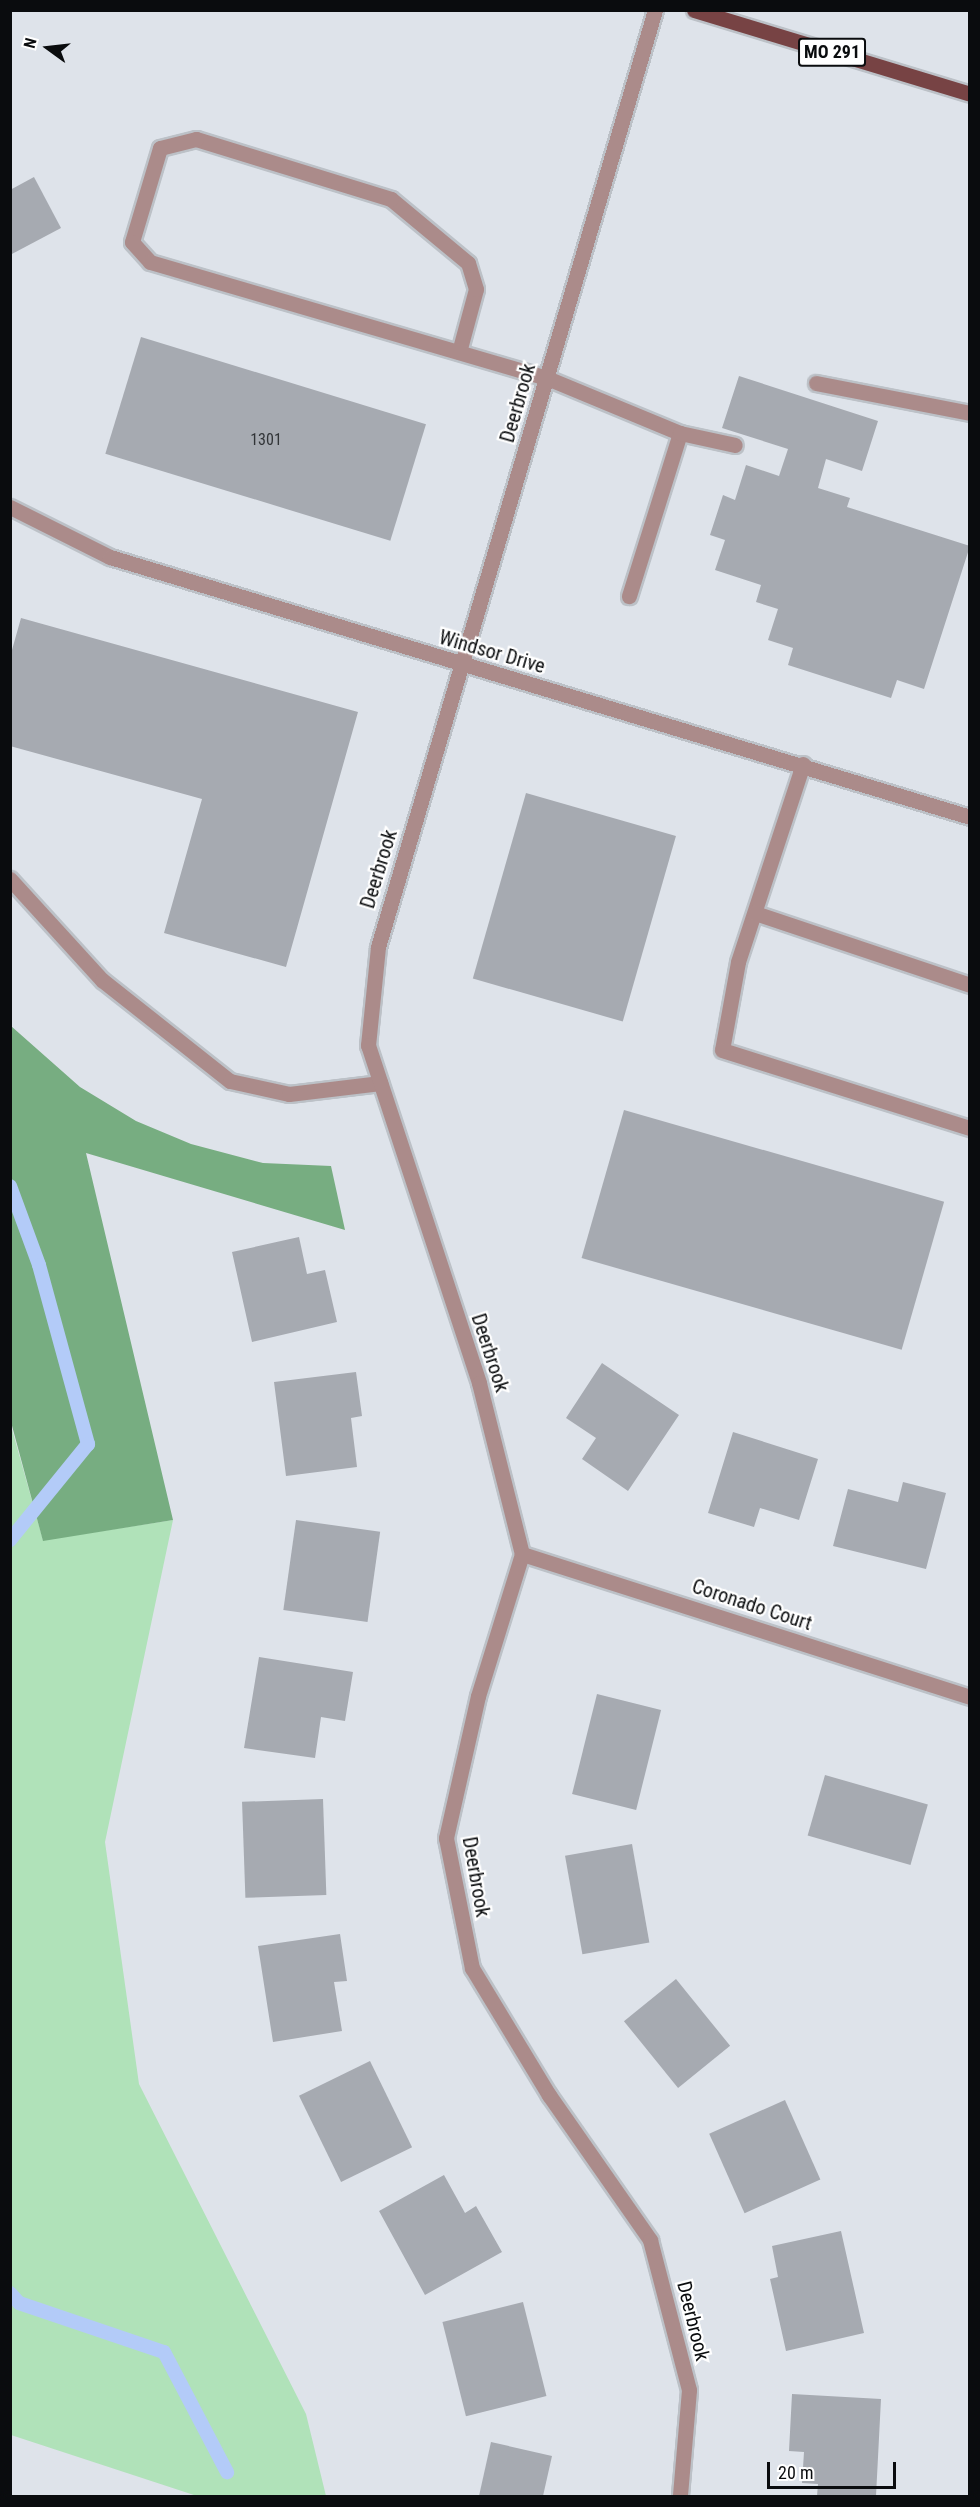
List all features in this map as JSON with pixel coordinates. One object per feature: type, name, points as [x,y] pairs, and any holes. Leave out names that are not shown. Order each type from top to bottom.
[{"type":"main road","name":"MO 291","points":[[694,10],[969,94]]},
{"type":"street","name":"Deerbrook","points":[[655,10],[378,947],[368,1045],[479,1383],[522,1554],[478,1696],[446,1838],[472,1968],[549,2096],[650,2240],[689,2390],[680,2496]]},
{"type":"street","points":[[459,352],[476,289],[468,263],[391,199],[196,139],[160,148],[132,242],[150,262],[547,378],[680,433],[735,445]]},
{"type":"street","points":[[816,383],[969,413]]},
{"type":"street","points":[[629,596],[680,433]]},
{"type":"street","name":"Windsor Drive","points":[[10,507],[110,557],[462,665],[803,764],[969,817]]},
{"type":"street","points":[[803,764],[738,962],[722,1050],[969,1128]]},
{"type":"street","points":[[10,879],[102,980],[230,1081],[289,1094],[380,1083]]},
{"type":"street","points":[[755,913],[969,985]]},
{"type":"street","name":"Coronado Court","points":[[522,1554],[969,1697]]},
{"type":"green space","points":[[11,1026],[80,1087],[136,1121],[191,1144],[263,1163],[331,1166],[345,1230],[86,1153],[173,1520],[43,1541],[11,1422]]},
{"type":"green space","points":[[10,1422],[43,1540],[173,1520],[105,1842],[139,2084],[306,2414],[326,2496],[197,2496],[11,2435]]},
{"type":"building","points":[[34,177],[61,228],[10,255],[10,190]]},
{"type":"building","points":[[141,337],[426,424],[390,541],[105,454]]},
{"type":"building","points":[[739,376],[878,421],[862,471],[826,459],[818,488],[850,498],[847,507],[970,546],[924,689],[897,680],[891,698],[788,665],[793,648],[768,640],[778,609],[756,602],[761,585],[715,570],[725,540],[710,535],[723,495],[735,500],[746,465],[779,476],[788,449],[722,428]]},
{"type":"building","points":[[21,618],[358,712],[286,967],[164,933],[202,799],[10,746],[10,657]]},
{"type":"building","points":[[526,793],[676,836],[623,1022],[473,979]]},
{"type":"building","points":[[624,1110],[944,1202],[902,1350],[582,1258]]},
{"type":"building","points":[[299,1237],[307,1274],[325,1270],[337,1322],[252,1342],[232,1252]]},
{"type":"building","points":[[602,1363],[679,1415],[628,1491],[582,1459],[596,1438],[566,1418]]},
{"type":"building","points":[[356,1372],[362,1416],[351,1418],[357,1467],[286,1476],[274,1382]]},
{"type":"building","points":[[733,1432],[818,1459],[799,1520],[760,1508],[754,1527],[708,1513]]},
{"type":"building","points":[[903,1482],[946,1493],[926,1569],[833,1546],[848,1489],[898,1502]]},
{"type":"building","points":[[296,1520],[380,1532],[368,1622],[283,1610]]},
{"type":"building","points":[[259,1657],[353,1672],[345,1721],[321,1717],[315,1758],[244,1748]]},
{"type":"building","points":[[597,1694],[661,1710],[636,1810],[572,1794]]},
{"type":"building","points":[[825,1775],[928,1804],[910,1865],[808,1836]]},
{"type":"building","points":[[323,1799],[326,1895],[245,1898],[242,1802]]},
{"type":"building","points":[[632,1844],[649,1942],[582,1954],[565,1856]]},
{"type":"building","points":[[340,1934],[347,1981],[334,1982],[342,2031],[273,2042],[258,1946]]},
{"type":"building","points":[[676,1979],[730,2046],[678,2088],[624,2021]]},
{"type":"building","points":[[370,2061],[412,2147],[341,2182],[299,2096]]},
{"type":"building","points":[[785,2100],[820,2179],[745,2213],[709,2134]]},
{"type":"building","points":[[444,2175],[465,2213],[476,2206],[502,2252],[425,2295],[379,2211]]},
{"type":"building","points":[[841,2231],[864,2333],[786,2351],[770,2279],[778,2277],[772,2246]]},
{"type":"building","points":[[523,2302],[546,2396],[466,2416],[442,2322]]},
{"type":"building","points":[[792,2394],[881,2399],[876,2496],[817,2496],[818,2484],[802,2483],[804,2452],[789,2451]]},
{"type":"building","points":[[491,2442],[552,2456],[543,2496],[479,2496]]},
{"type":"waterway","points":[[10,1186],[39,1265],[88,1444],[10,1540]]},
{"type":"waterway","points":[[10,2293],[19,2303],[164,2352],[227,2472]]}]
